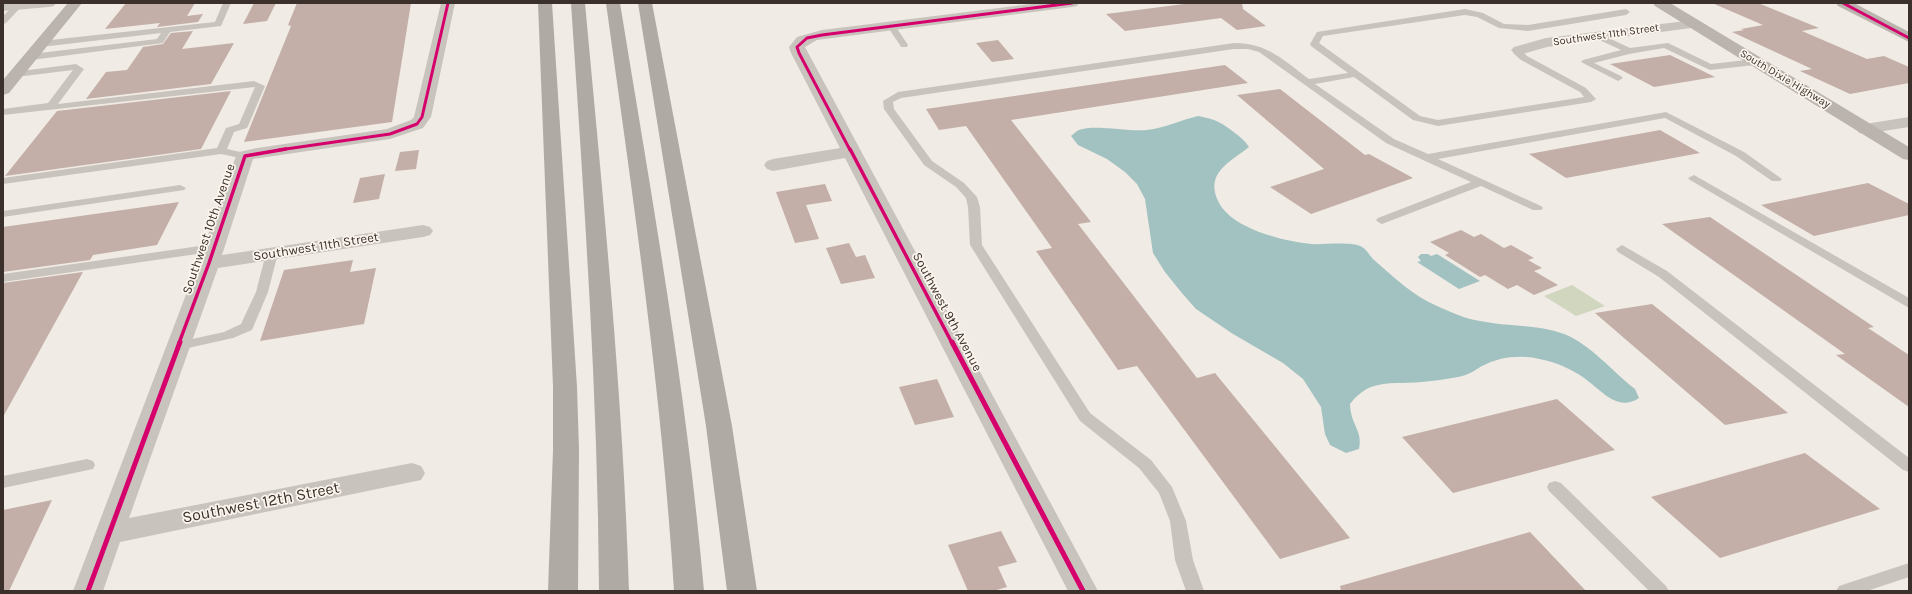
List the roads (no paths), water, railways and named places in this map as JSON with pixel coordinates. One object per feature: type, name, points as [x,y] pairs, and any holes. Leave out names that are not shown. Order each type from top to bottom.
[{"type":"highway","points":[[545,3],[566,450],[563,591]]},
{"type":"highway","points":[[578,3],[608,404],[612,473],[614,591]]},
{"type":"highway","points":[[613,3],[671,395],[685,531],[689,591]]},
{"type":"highway","points":[[645,3],[720,433],[742,591]]},
{"type":"main road","points":[[8,82],[31,57],[75,3]]},
{"type":"main road","name":"South Dixie Highway","points":[[1660,3],[1909,156]]},
{"type":"main road","points":[[1843,3],[1909,38]]},
{"type":"street","points":[[3,7],[48,3]]},
{"type":"street","name":"Southwest 10th Avenue","points":[[88,591],[212,256],[245,156],[390,134],[417,124],[422,117],[448,3]]},
{"type":"street","points":[[891,26],[1072,3]]},
{"type":"street","name":"Southwest 11th Street","points":[[1519,50],[1546,43],[1694,24]]},
{"type":"street","name":"Southwest 9th Avenue","points":[[891,26],[823,35],[800,42],[797,47],[799,54],[1083,591]]},
{"type":"street","points":[[1865,129],[1909,122]]},
{"type":"street","points":[[772,165],[851,152]]},
{"type":"street","name":"Southwest 11th Street","points":[[212,256],[272,253],[423,231]]},
{"type":"street","name":"Southwest 12th Street","points":[[110,533],[412,473]]},
{"type":"lane","points":[[41,44],[218,24],[227,3]]},
{"type":"lane","points":[[3,21],[18,6]]},
{"type":"lane","points":[[1519,50],[1518,53],[1524,58],[1584,90],[1591,99],[1438,123],[1417,118],[1314,44],[1320,34],[1465,12],[1480,15],[1502,26],[1522,28],[1626,12]]},
{"type":"lane","points":[[1579,20],[1628,51]]},
{"type":"lane","points":[[891,26],[904,45]]},
{"type":"lane","points":[[31,57],[160,41],[168,30]]},
{"type":"lane","points":[[1618,78],[1586,62],[1628,51],[1665,45],[1710,67],[1755,62]]},
{"type":"lane","points":[[1196,591],[1184,560],[1178,521],[1166,491],[1146,464],[1085,418],[976,245],[974,206],[971,197],[960,186],[928,163],[889,109],[888,101],[898,95],[1234,46],[1249,46],[1262,50],[1390,141],[1537,208]]},
{"type":"lane","points":[[8,82],[76,67],[79,69],[51,106]]},
{"type":"lane","points":[[1308,82],[1356,74]]},
{"type":"lane","points":[[3,112],[254,84],[260,86],[243,126],[230,130],[221,151]]},
{"type":"lane","points":[[1425,158],[1666,115],[1740,154],[1776,179]]},
{"type":"lane","points":[[3,182],[221,151],[245,156]]},
{"type":"lane","points":[[1694,178],[1909,304]]},
{"type":"lane","points":[[1382,220],[1482,182]]},
{"type":"lane","points":[[3,214],[180,188]]},
{"type":"lane","points":[[1622,249],[1663,274],[1909,466]]},
{"type":"lane","points":[[179,346],[228,335],[247,327],[262,292],[272,253]]},
{"type":"lane","points":[[3,278],[212,256]]},
{"type":"lane","points":[[3,482],[87,465]]},
{"type":"lane","points":[[1555,487],[1660,591]]},
{"type":"lane","points":[[1845,591],[1909,570]]},
{"type":"water","points":[[1198,116],[1212,119],[1223,124],[1239,136],[1249,147],[1221,170],[1217,176],[1215,184],[1215,193],[1219,203],[1235,220],[1247,227],[1273,237],[1287,240],[1311,244],[1352,244],[1362,247],[1374,260],[1412,292],[1428,302],[1464,317],[1491,323],[1533,327],[1564,334],[1583,344],[1592,351],[1635,389],[1639,398],[1630,402],[1622,403],[1614,400],[1578,374],[1553,362],[1528,357],[1504,358],[1496,360],[1468,374],[1458,377],[1416,383],[1383,384],[1371,387],[1359,394],[1350,404],[1352,417],[1360,440],[1359,449],[1346,453],[1330,445],[1325,434],[1321,407],[1303,379],[1283,363],[1233,334],[1196,309],[1165,272],[1153,253],[1145,199],[1137,184],[1125,172],[1107,159],[1078,145],[1071,136],[1078,130],[1085,128],[1140,130],[1154,129]]},
{"type":"water","points":[[1421,254],[1428,254],[1431,256],[1437,254],[1480,281],[1459,289],[1417,262],[1421,261],[1418,257]]}]
